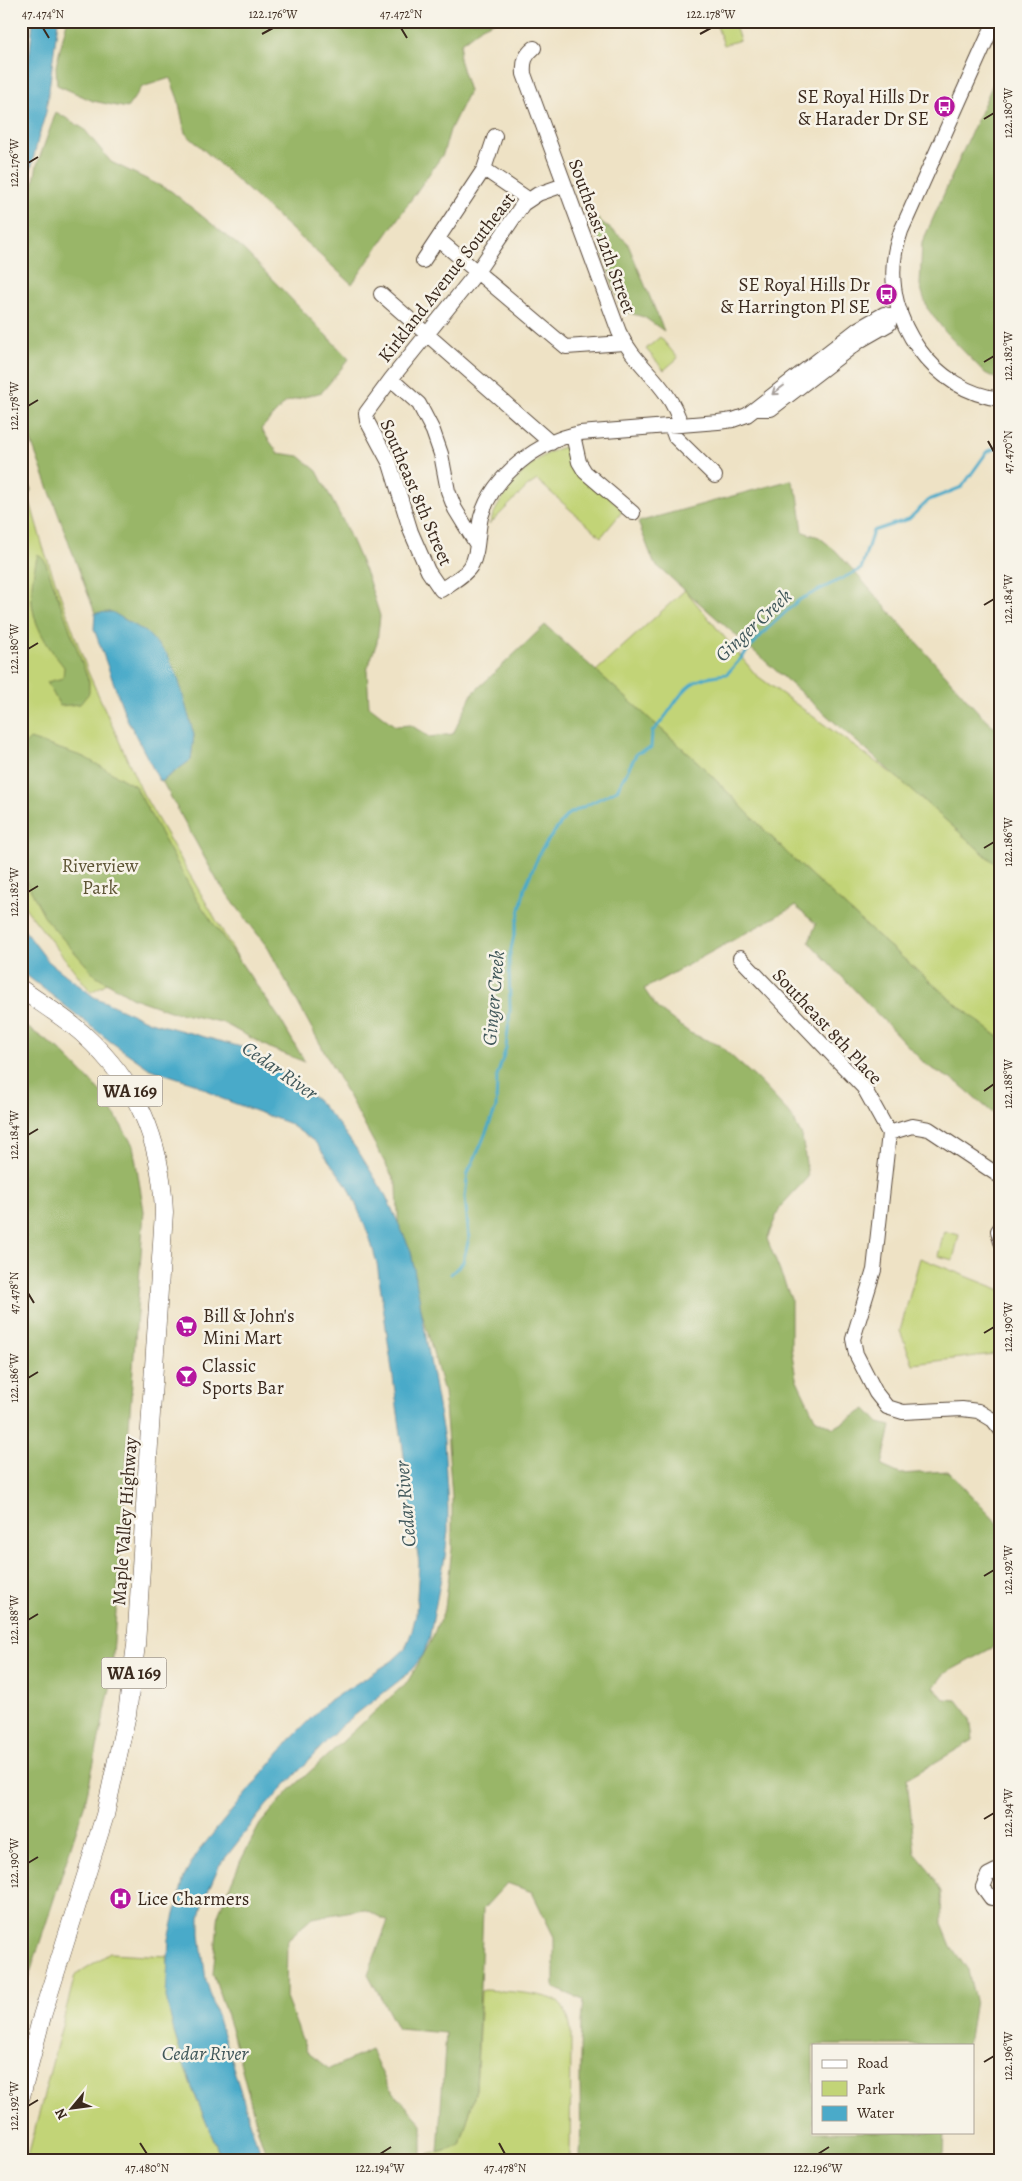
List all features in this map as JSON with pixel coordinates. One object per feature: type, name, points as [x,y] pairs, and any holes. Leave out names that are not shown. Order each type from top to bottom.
[{"type":"main road","name":"Maple Valley Highway","points":[[21,989],[82,1034],[121,1076],[149,1126],[161,1171],[164,1212],[137,1635],[127,1714],[105,1815],[42,2016],[21,2096]]},
{"type":"street","points":[[994,21],[973,74],[901,231],[895,254],[894,290],[895,314],[918,349],[948,380],[979,395],[1001,399]]},
{"type":"street","name":"Southeast 12th Street","points":[[534,48],[528,53],[523,64],[524,74],[624,343],[668,394],[676,408],[675,437],[715,476]]},
{"type":"street","points":[[423,261],[484,169],[495,136]]},
{"type":"street","points":[[484,169],[528,199]]},
{"type":"street","name":"Kirkland Avenue Southeast","points":[[370,407],[477,272],[523,204],[528,199],[564,185]]},
{"type":"street","points":[[438,239],[566,347],[624,343]]},
{"type":"street","points":[[381,294],[551,443]]},
{"type":"street","points":[[477,545],[482,516],[497,486],[526,459],[551,443],[572,435],[734,420],[758,409],[771,409],[861,340],[889,324],[895,314]]},
{"type":"street","points":[[391,379],[419,404],[426,417],[441,454],[451,500],[477,545]]},
{"type":"street","name":"Southeast 8th Street","points":[[370,407],[366,413],[367,421],[390,464],[411,532],[428,571],[441,590],[470,568],[475,557],[477,545]]},
{"type":"street","points":[[572,435],[579,462],[585,472],[633,513]]},
{"type":"street","name":"Southeast 8th Place","points":[[740,958],[864,1088],[889,1133]]},
{"type":"street","points":[[1001,1177],[929,1129],[912,1126],[889,1133],[874,1270],[853,1339],[856,1354],[876,1393],[888,1407],[903,1412],[962,1409],[978,1411],[993,1420],[1001,1430]]},
{"type":"street","points":[[1001,1227],[998,1231],[1001,1242]]},
{"type":"street","points":[[1001,1872],[996,1871],[988,1875],[983,1887],[991,1898],[1001,1898]]},
{"type":"green space","points":[[67,21],[495,21],[482,27],[461,43],[459,59],[469,91],[450,130],[443,154],[352,284],[185,133],[178,99],[170,78],[142,87],[127,108],[93,101],[57,85],[56,66]]},
{"type":"green space","points":[[715,21],[733,21],[740,40],[724,45]]},
{"type":"green space","points":[[1001,66],[1001,381],[985,373],[947,334],[927,308],[920,285],[922,243]]},
{"type":"green space","points":[[56,112],[84,129],[111,162],[171,191],[244,250],[349,359],[322,392],[286,402],[261,429],[278,453],[299,456],[317,471],[344,523],[368,578],[380,616],[377,642],[367,670],[369,706],[395,726],[411,725],[429,737],[453,734],[472,694],[545,625],[699,763],[789,855],[873,932],[957,1005],[1001,1039],[1001,1120],[958,1083],[926,1065],[809,942],[816,924],[795,906],[644,989],[657,1008],[690,1033],[719,1045],[758,1080],[790,1114],[802,1136],[808,1177],[780,1207],[767,1239],[791,1299],[791,1348],[796,1378],[815,1418],[834,1428],[866,1409],[879,1423],[891,1426],[882,1466],[900,1474],[948,1471],[1001,1527],[1001,1643],[944,1674],[934,1687],[944,1699],[957,1700],[970,1717],[973,1740],[907,1779],[915,1853],[930,1871],[941,1892],[942,1924],[951,1946],[968,1971],[975,2000],[969,2038],[966,2044],[812,2044],[812,2134],[945,2134],[944,2154],[929,2157],[908,2157],[906,2160],[580,2160],[580,2040],[583,2000],[554,1988],[554,1937],[532,1892],[507,1883],[483,1909],[476,2090],[460,2145],[438,2152],[446,2033],[398,2029],[368,1974],[388,1921],[364,1909],[312,1918],[287,1940],[286,1998],[307,2052],[329,2069],[371,2050],[388,2086],[422,2124],[422,2160],[268,2160],[258,2130],[233,2035],[213,1974],[219,1912],[241,1860],[260,1824],[289,1791],[408,1681],[429,1645],[445,1608],[452,1549],[452,1497],[444,1392],[399,1241],[397,1185],[268,948],[218,882],[162,781],[191,760],[194,735],[112,612],[95,613],[21,414],[21,247],[37,165]]},
{"type":"green space","points":[[589,212],[627,242],[664,331],[644,317],[622,311]]},
{"type":"green space","points":[[660,337],[678,358],[664,370],[646,349]]},
{"type":"green space","points":[[564,447],[569,450],[572,457],[621,509],[621,513],[601,537],[537,480],[528,486],[489,525],[501,501],[518,477],[540,458]]},
{"type":"green space","points":[[21,452],[31,490],[21,509]]},
{"type":"green space","name":"Riverview Park","points":[[21,470],[43,547],[88,672],[143,794],[284,1037],[120,976],[91,992],[23,905],[21,900]]},
{"type":"green space","points":[[791,480],[798,495],[803,532],[819,537],[836,551],[980,714],[1001,733],[1001,869],[654,563],[638,522]]},
{"type":"green space","points":[[38,554],[45,561],[89,682],[89,693],[80,704],[60,706],[47,682],[63,678],[64,667],[38,628],[34,615],[32,588]]},
{"type":"green space","points":[[685,590],[756,675],[902,781],[1001,869],[1001,1039],[957,1005],[873,932],[789,855],[699,763],[596,671]]},
{"type":"green space","name":"Riverview Park","points":[[30,739],[84,757],[135,786],[197,900],[280,1019],[305,1062],[272,1049],[221,1022],[170,1011],[133,998],[95,975],[47,921],[21,872],[21,748]]},
{"type":"green space","points":[[21,1023],[60,1050],[101,1092],[133,1145],[144,1211],[111,1684],[85,1803],[21,2001]]},
{"type":"green space","points":[[944,1231],[959,1235],[953,1260],[938,1256]]},
{"type":"green space","points":[[920,1258],[1001,1290],[1001,1353],[913,1364],[900,1331]]},
{"type":"green space","points":[[110,1953],[167,1956],[174,2032],[190,2083],[222,2160],[27,2160],[75,1975]]},
{"type":"green space","points":[[481,1991],[544,1996],[558,2002],[566,2013],[571,2034],[570,2160],[428,2160],[428,2155],[460,2145],[476,2090]]},
{"type":"water","points":[[33,21],[58,21],[46,112],[21,211],[21,82],[29,61]]},
{"type":"water","points":[[112,612],[146,632],[167,654],[178,678],[194,735],[191,760],[162,781],[159,780],[126,717],[94,629],[95,613]]},
{"type":"water","name":"Cedar River","points":[[21,923],[48,961],[94,997],[150,1022],[245,1048],[295,1082],[319,1102],[360,1154],[386,1196],[411,1251],[444,1440],[448,1508],[445,1557],[429,1640],[423,1655],[409,1673],[341,1726],[266,1806],[219,1866],[204,1900],[200,1917],[200,1935],[206,1980],[262,2160],[222,2160],[190,2083],[174,2032],[166,1997],[169,1939],[184,1877],[197,1853],[295,1734],[327,1702],[392,1661],[405,1649],[412,1631],[416,1614],[419,1563],[377,1263],[369,1236],[349,1188],[315,1142],[288,1123],[220,1098],[194,1083],[150,1069],[111,1042],[21,971]]},
{"type":"waterway","name":"Ginger Creek","points":[[451,1274],[463,1262],[469,1238],[465,1197],[468,1172],[496,1108],[497,1076],[506,1048],[510,1011],[509,958],[525,887],[541,850],[567,815],[617,790],[637,753],[651,748],[652,732],[689,686],[698,680],[727,674],[766,630],[799,600],[861,569],[873,531],[909,519],[929,500],[962,487],[987,452],[1001,446]]},
{"type":"place","name":"SE Royal Hills Dr & Harader Dr SE","points":[[945,107]]},
{"type":"place","name":"SE Royal Hills Dr & Harrington Pl SE","points":[[886,295]]},
{"type":"place","name":"Bill & John's Mini Mart","points":[[187,1326]]},
{"type":"place","name":"Classic Sports Bar","points":[[186,1376]]},
{"type":"place","name":"Lice Charmers","points":[[121,1898]]}]
